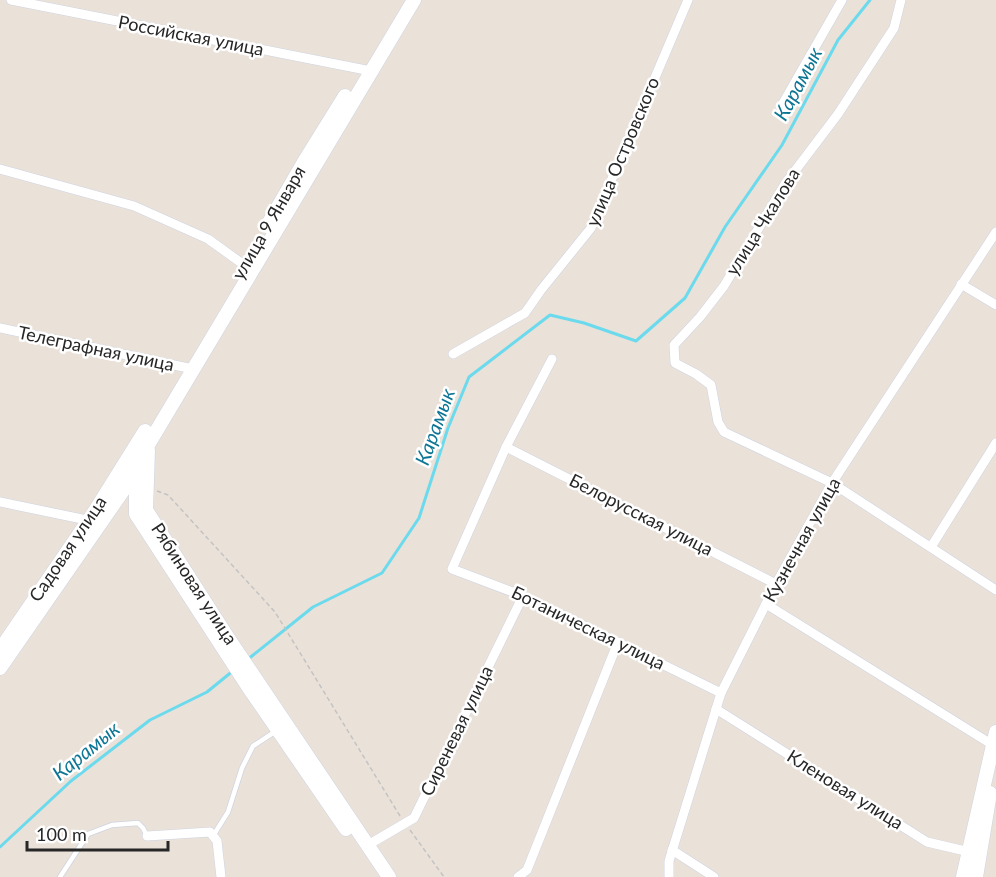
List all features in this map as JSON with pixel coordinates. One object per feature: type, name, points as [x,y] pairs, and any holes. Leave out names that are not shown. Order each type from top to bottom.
[{"type":"main road","name":"улица 9 Января","points":[[142,446],[366,70],[404,0]]},
{"type":"main road","name":"улица 9 Января","points":[[366,70],[414,0]]},
{"type":"main road","points":[[94,521],[129,482],[142,446]]},
{"type":"main road","name":"Рябиновая улица","points":[[142,446],[147,488],[146,510],[224,641],[282,727]]},
{"type":"main road","name":"Садовая улица","points":[[0,667],[142,446]]},
{"type":"main road","points":[[135,468],[136,514],[224,641]]},
{"type":"main road","name":"Садовая улица","points":[[0,650],[94,521]]},
{"type":"main road","points":[[282,727],[389,877]]},
{"type":"main road","points":[[282,727],[379,877]]},
{"type":"main road","points":[[976,877],[974,853],[995,742]]},
{"type":"main road","points":[[963,877],[974,853],[996,766]]},
{"type":"street","name":"Российская улица","points":[[11,0],[366,70]]},
{"type":"street","name":"улица Островского","points":[[453,354],[525,313],[591,228],[688,0]]},
{"type":"street","points":[[782,105],[842,0]]},
{"type":"street","name":"улица Чкалова","points":[[832,483],[724,432],[718,422],[711,385],[675,363],[674,345],[724,286],[785,184],[838,114],[894,28],[901,0]]},
{"type":"street","points":[[0,169],[134,206],[207,239],[248,268]]},
{"type":"street","name":"Кузнечная улица","points":[[669,877],[672,850],[716,709],[776,584],[832,483],[996,232]]},
{"type":"street","points":[[961,285],[996,305]]},
{"type":"street","name":"Телеграфная улица","points":[[0,328],[188,368]]},
{"type":"street","points":[[506,447],[552,358]]},
{"type":"street","points":[[931,547],[996,443]]},
{"type":"street","name":"Ботаническая улица","points":[[506,447],[452,569],[523,596],[722,693]]},
{"type":"street","name":"Белорусская улица","points":[[506,447],[776,584]]},
{"type":"street","points":[[832,483],[996,590]]},
{"type":"street","points":[[0,502],[94,521]]},
{"type":"street","name":"Сиреневая улица","points":[[368,845],[414,818],[523,596]]},
{"type":"street","points":[[766,604],[995,742]]},
{"type":"street","points":[[518,877],[527,870],[531,862],[618,642]]},
{"type":"street","name":"Кленовая улица","points":[[716,709],[927,842],[974,853]]},
{"type":"street","points":[[147,836],[212,834],[217,841],[220,877]]},
{"type":"street","points":[[672,850],[714,877]]},
{"type":"lane","points":[[212,834],[228,812],[242,768],[253,746],[282,727]]},
{"type":"lane","points":[[60,877],[88,834],[112,825],[138,823],[147,836]]},
{"type":"path","points":[[147,488],[168,495],[275,612],[405,824],[444,877]]},
{"type":"waterway","name":"Карамык","points":[[247,660],[313,607],[382,573],[419,518],[448,428],[469,377],[550,315],[584,323],[636,341],[685,298],[725,227],[782,145],[838,40],[870,0]]},
{"type":"waterway","name":"Карамык","points":[[0,847],[71,781],[150,720],[207,692],[234,670]]}]
